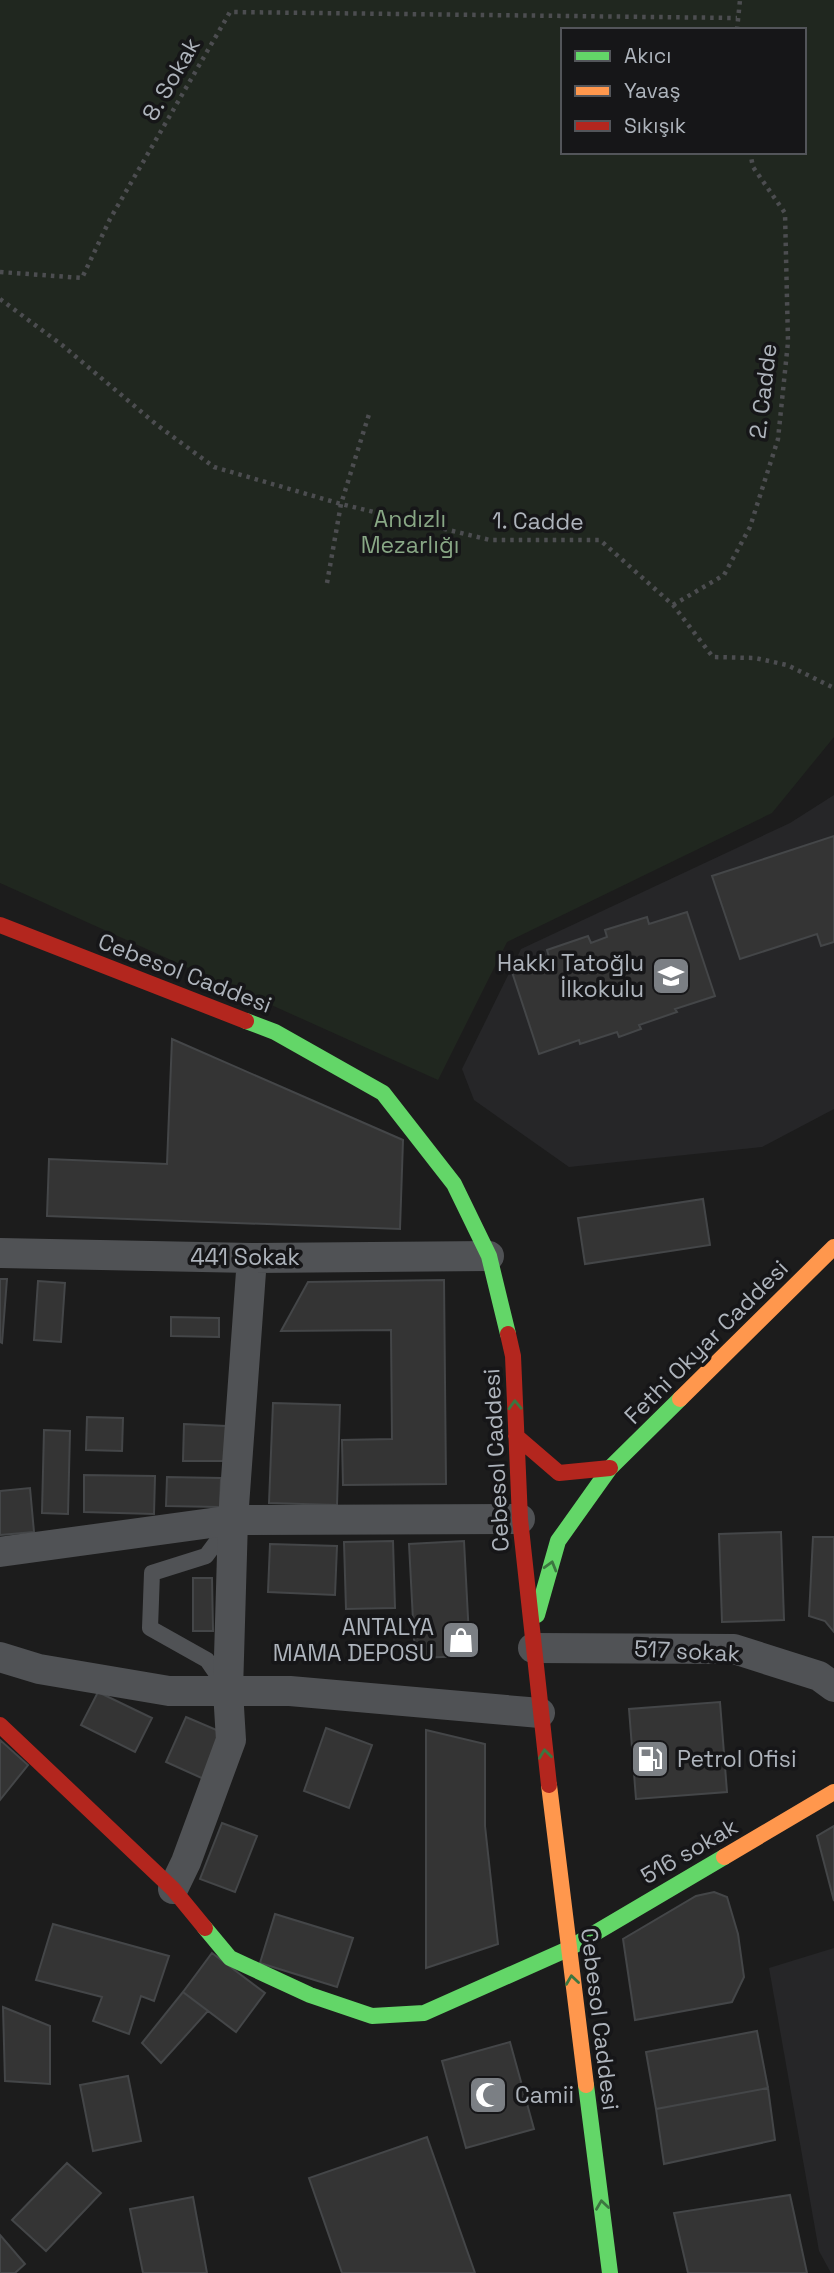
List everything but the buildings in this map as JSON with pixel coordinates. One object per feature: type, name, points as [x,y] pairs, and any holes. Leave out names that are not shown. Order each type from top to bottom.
[{"type":"main road","name":"Cebesol Caddesi","points":[[0,925],[275,1032],[383,1093],[454,1184],[489,1256],[513,1356],[520,1519],[532,1640],[610,2273]]},
{"type":"main road","name":"Fethi Okyar Caddesi","points":[[532,1640],[558,1541],[610,1468],[834,1247]]},
{"type":"main road","points":[[516,1436],[559,1473],[610,1468]]},
{"type":"main road","name":"516 sokak","points":[[0,1725],[173,1889],[230,1958],[310,1996],[372,2015],[424,2013],[568,1949],[834,1792]]},
{"type":"street","name":"441 Sokak","points":[[0,1253],[252,1258],[489,1256]]},
{"type":"street","points":[[173,1889],[186,1862],[231,1740],[228,1691],[233,1520],[252,1258]]},
{"type":"street","points":[[0,1552],[233,1520],[520,1519]]},
{"type":"street","name":"517 sokak","points":[[532,1640],[734,1649],[819,1676],[834,1687]]},
{"type":"street","points":[[0,1657],[39,1669],[169,1691],[290,1691],[540,1713]]},
{"type":"lane","points":[[228,1691],[207,1660],[150,1628],[151,1586],[152,1573],[206,1556],[233,1520]]},
{"type":"path","points":[[737,28],[740,0]]},
{"type":"path","name":"8. Sokak","points":[[0,272],[82,278],[110,219],[230,12],[737,18]]},
{"type":"path","name":"2. Cadde","points":[[673,605],[724,575],[750,527],[778,439],[788,342],[785,213],[753,167],[750,154]]},
{"type":"path","name":"1. Cadde","points":[[0,299],[62,345],[157,425],[214,467],[341,504],[490,540],[600,540],[673,605],[713,656],[755,658],[787,665],[834,688]]},
{"type":"path","points":[[327,583],[341,504],[370,411]]},
{"type":"shaded area","name":"Hakkı Tatoğlu İlkokulu","points":[[834,795],[834,1109],[762,1147],[569,1167],[474,1100],[462,1069],[521,949],[790,823]]},
{"type":"shaded area","points":[[834,1948],[834,2273],[831,2273],[819,2251],[769,1968]]},
{"type":"green space","name":"Andızlı Mezarlığı","points":[[0,0],[834,0],[834,737],[772,813],[507,942],[438,1080],[0,883]]},
{"type":"traffic: fast","points":[[246,1021],[275,1032],[383,1093],[454,1184],[489,1256],[508,1334]]},
{"type":"traffic: fast","points":[[537,1615],[558,1541],[610,1468],[680,1399]]},
{"type":"traffic: fast","points":[[205,1928],[230,1958],[310,1995],[372,2016],[424,2013],[568,1949],[724,1857]]},
{"type":"traffic: fast","points":[[586,2085],[610,2273]]},
{"type":"traffic: slow","points":[[680,1399],[834,1247]]},
{"type":"traffic: slow","points":[[549,1785],[586,2085]]},
{"type":"traffic: slow","points":[[724,1857],[834,1792]]},
{"type":"traffic: jam","points":[[0,925],[246,1021]]},
{"type":"traffic: jam","points":[[508,1334],[513,1356],[520,1519],[549,1785]]},
{"type":"traffic: jam","points":[[516,1436],[559,1473],[610,1468]]},
{"type":"traffic: jam","points":[[0,1725],[173,1889],[205,1928]]},
{"type":"place","name":"Hakkı Tatoğlu İlkokulu","points":[[671,976]]},
{"type":"place","name":"ANTALYA MAMA DEPOSU","points":[[461,1640]]},
{"type":"place","name":"Petrol Ofisi","points":[[650,1759]]},
{"type":"place","name":"Camii","points":[[488,2095]]}]
